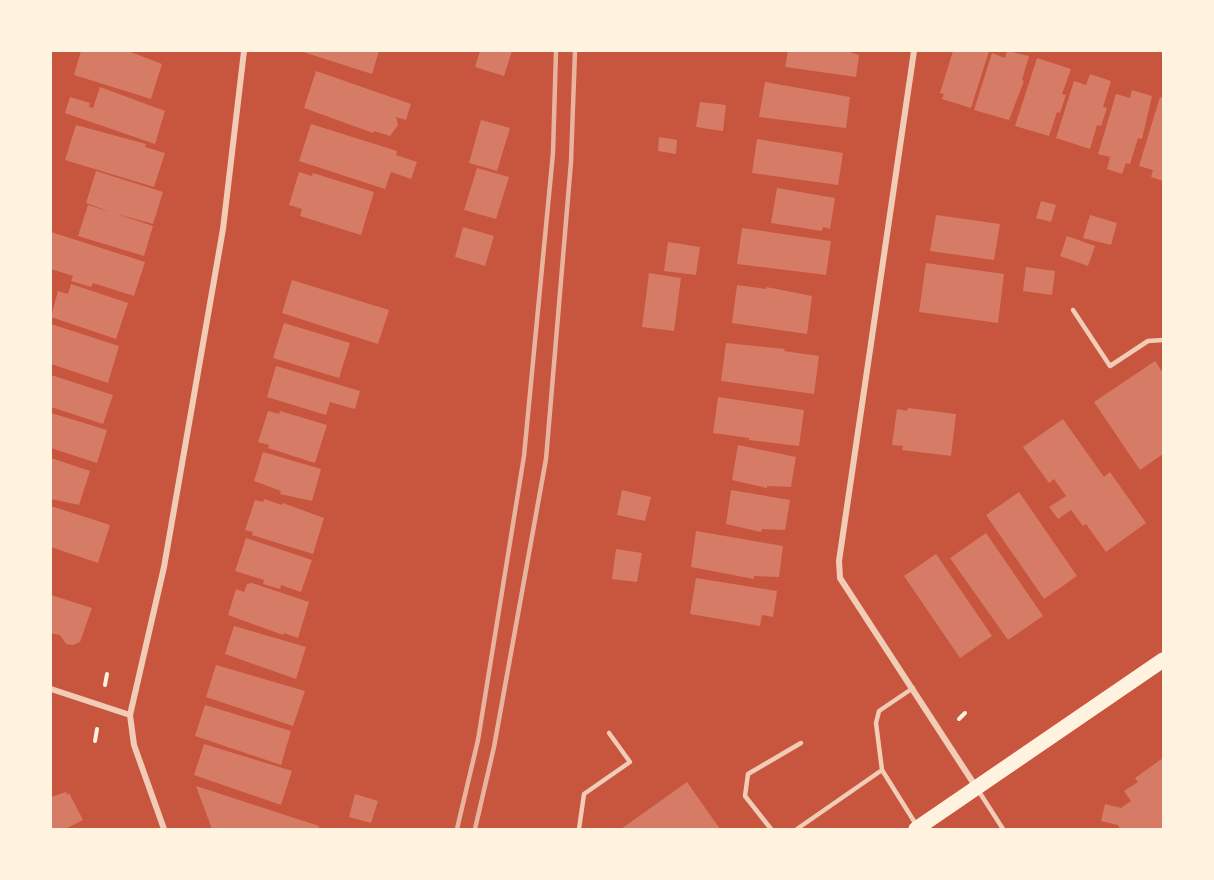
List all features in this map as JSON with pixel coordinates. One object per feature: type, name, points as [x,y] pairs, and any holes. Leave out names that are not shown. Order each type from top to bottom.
[{"type":"main road","points":[[917,828],[1163,660]]},
{"type":"street","points":[[164,829],[134,745],[130,715],[164,567],[217,263],[235,137],[243,51]]},
{"type":"street","points":[[914,51],[839,561],[840,578],[976,787]]},
{"type":"street","points":[[51,689],[130,715]]},
{"type":"lane","points":[[1073,310],[1110,366],[1149,341],[1163,340]]},
{"type":"lane","points":[[913,688],[879,711],[876,723],[882,770],[917,828]]},
{"type":"lane","points":[[579,829],[584,794],[630,762],[609,733]]},
{"type":"lane","points":[[771,829],[746,796],[748,774],[801,743]]},
{"type":"lane","points":[[797,829],[882,770]]},
{"type":"lane","points":[[976,787],[1003,829]]},
{"type":"path","points":[[105,685],[107,674]]},
{"type":"path","points":[[959,718],[965,713]]},
{"type":"path","points":[[95,741],[97,729]]},
{"type":"building","points":[[81,51],[128,51],[162,64],[151,99],[74,75]]},
{"type":"building","points":[[300,51],[379,51],[372,74]]},
{"type":"building","points":[[480,51],[512,51],[504,76],[475,67]]},
{"type":"building","points":[[788,51],[847,51],[859,55],[856,77],[785,67]]},
{"type":"building","points":[[953,51],[989,51],[971,108],[942,99],[944,94],[940,93]]},
{"type":"building","points":[[1007,51],[1029,56],[1022,80],[1024,81],[1009,120],[974,110],[992,53],[1005,58]]},
{"type":"building","points":[[1037,58],[1071,69],[1062,94],[1066,95],[1060,113],[1057,112],[1049,136],[1015,126]]},
{"type":"building","points":[[316,71],[411,104],[406,120],[396,117],[398,125],[390,136],[374,131],[373,133],[304,108]]},
{"type":"building","points":[[1090,74],[1111,81],[1103,107],[1107,108],[1101,126],[1097,125],[1090,149],[1056,138],[1074,81],[1086,85]]},
{"type":"building","points":[[765,82],[850,97],[846,128],[759,117]]},
{"type":"building","points":[[100,87],[165,111],[155,144],[65,113],[70,97],[90,103],[89,107],[93,108]]},
{"type":"building","points":[[1132,90],[1152,96],[1142,139],[1138,138],[1130,164],[1126,163],[1122,174],[1107,169],[1110,157],[1098,154],[1116,94],[1130,98]]},
{"type":"building","points":[[1160,97],[1163,98],[1163,181],[1151,177],[1153,170],[1139,166]]},
{"type":"building","points":[[700,102],[726,105],[723,131],[696,127]]},
{"type":"building","points":[[481,120],[510,128],[497,171],[469,163]]},
{"type":"building","points":[[311,124],[397,151],[396,155],[417,162],[411,179],[391,172],[385,189],[299,161]]},
{"type":"building","points":[[76,125],[146,144],[145,147],[165,153],[154,187],[65,160]]},
{"type":"building","points":[[659,137],[677,140],[676,154],[658,151]]},
{"type":"building","points":[[757,139],[843,153],[838,185],[752,173]]},
{"type":"building","points":[[477,168],[509,177],[496,219],[464,210]]},
{"type":"building","points":[[96,171],[163,192],[153,224],[114,213],[153,226],[144,256],[78,236],[88,205],[111,212],[86,203]]},
{"type":"building","points":[[299,172],[312,176],[313,173],[374,192],[361,235],[300,216],[302,209],[289,205]]},
{"type":"building","points":[[777,188],[835,198],[830,229],[823,227],[822,231],[771,223]]},
{"type":"building","points":[[1041,201],[1056,205],[1051,222],[1036,218]]},
{"type":"building","points":[[936,215],[1000,224],[994,260],[930,251]]},
{"type":"building","points":[[1090,215],[1117,223],[1111,245],[1083,238]]},
{"type":"building","points":[[463,227],[494,236],[485,266],[455,257]]},
{"type":"building","points":[[742,228],[831,241],[826,275],[737,264]]},
{"type":"building","points":[[51,232],[145,262],[134,296],[93,283],[91,287],[71,281],[73,276],[51,269]]},
{"type":"building","points":[[1067,236],[1095,246],[1088,266],[1060,256]]},
{"type":"building","points":[[668,242],[700,247],[696,275],[664,271]]},
{"type":"building","points":[[926,263],[1004,274],[998,323],[919,312]]},
{"type":"building","points":[[1026,267],[1055,271],[1052,295],[1023,291]]},
{"type":"building","points":[[649,273],[681,278],[674,331],[642,327]]},
{"type":"building","points":[[292,280],[389,310],[378,344],[282,313]]},
{"type":"building","points":[[71,284],[128,303],[116,339],[51,317],[58,291],[68,294]]},
{"type":"building","points":[[737,285],[766,289],[766,287],[812,296],[807,334],[732,323]]},
{"type":"building","points":[[284,323],[350,343],[339,378],[273,358]]},
{"type":"building","points":[[51,324],[119,346],[108,383],[51,364]]},
{"type":"building","points":[[726,343],[785,349],[784,351],[819,356],[814,394],[721,381]]},
{"type":"building","points":[[1155,361],[1163,373],[1163,454],[1140,470],[1094,402]]},
{"type":"building","points":[[276,366],[360,391],[355,409],[330,402],[326,415],[267,397]]},
{"type":"building","points":[[51,375],[113,395],[103,424],[51,407]]},
{"type":"building","points":[[718,397],[804,410],[799,446],[713,433]]},
{"type":"building","points":[[908,408],[956,414],[951,456],[902,450],[903,446],[892,445],[897,409],[907,411]]},
{"type":"building","points":[[268,411],[279,414],[280,411],[327,425],[315,463],[268,448],[269,445],[258,442]]},
{"type":"building","points":[[51,413],[107,430],[97,463],[51,448]]},
{"type":"building","points":[[1063,419],[1104,477],[1110,472],[1146,523],[1106,552],[1086,524],[1083,526],[1071,510],[1058,519],[1049,507],[1066,496],[1054,479],[1049,483],[1023,447]]},
{"type":"building","points":[[738,445],[796,457],[791,487],[767,486],[767,488],[732,480]]},
{"type":"building","points":[[263,452],[321,469],[312,501],[280,494],[281,491],[254,481]]},
{"type":"building","points":[[51,458],[90,471],[79,505],[51,499]]},
{"type":"building","points":[[622,490],[651,497],[645,521],[617,515]]},
{"type":"building","points":[[731,490],[790,500],[785,530],[762,529],[761,532],[726,524]]},
{"type":"building","points":[[1019,492],[1077,576],[1044,599],[986,515]]},
{"type":"building","points":[[264,499],[282,505],[283,503],[324,518],[313,554],[252,535],[253,532],[245,530],[255,500],[263,502]]},
{"type":"building","points":[[51,506],[110,525],[98,563],[51,547]]},
{"type":"building","points":[[696,531],[783,546],[779,577],[754,576],[754,579],[691,567]]},
{"type":"building","points":[[986,533],[1043,616],[1008,640],[950,558]]},
{"type":"building","points":[[246,538],[312,560],[301,592],[281,585],[280,589],[263,584],[264,580],[235,571]]},
{"type":"building","points":[[616,549],[642,553],[637,582],[612,579]]},
{"type":"building","points":[[936,554],[992,636],[960,658],[904,576]]},
{"type":"building","points":[[696,578],[777,591],[773,617],[762,615],[760,626],[690,614]]},
{"type":"building","points":[[252,583],[309,602],[298,638],[284,633],[283,635],[228,615],[236,589],[244,592],[247,584]]},
{"type":"building","points":[[51,595],[92,608],[80,642],[73,645],[66,644],[60,635],[51,633]]},
{"type":"building","points":[[234,626],[306,647],[296,679],[225,654]]},
{"type":"building","points":[[216,665],[305,691],[293,726],[206,697]]},
{"type":"building","points":[[205,705],[291,731],[281,765],[195,736]]},
{"type":"building","points":[[204,744],[292,771],[281,805],[194,775]]},
{"type":"building","points":[[1163,758],[1163,829],[1120,829],[1118,825],[1101,821],[1105,804],[1121,808],[1131,801],[1124,791],[1138,782],[1135,778]]},
{"type":"building","points":[[687,782],[720,829],[621,829]]},
{"type":"building","points":[[196,786],[319,826],[318,829],[212,829]]},
{"type":"building","points":[[66,792],[67,795],[69,793],[83,820],[65,829],[51,829],[51,797]]},
{"type":"building","points":[[355,794],[378,801],[371,823],[349,817]]},
{"type":"railway","points":[[457,829],[478,740],[524,456],[553,153],[556,51]]},
{"type":"railway","points":[[475,829],[494,747],[546,459],[571,162],[575,51]]}]
